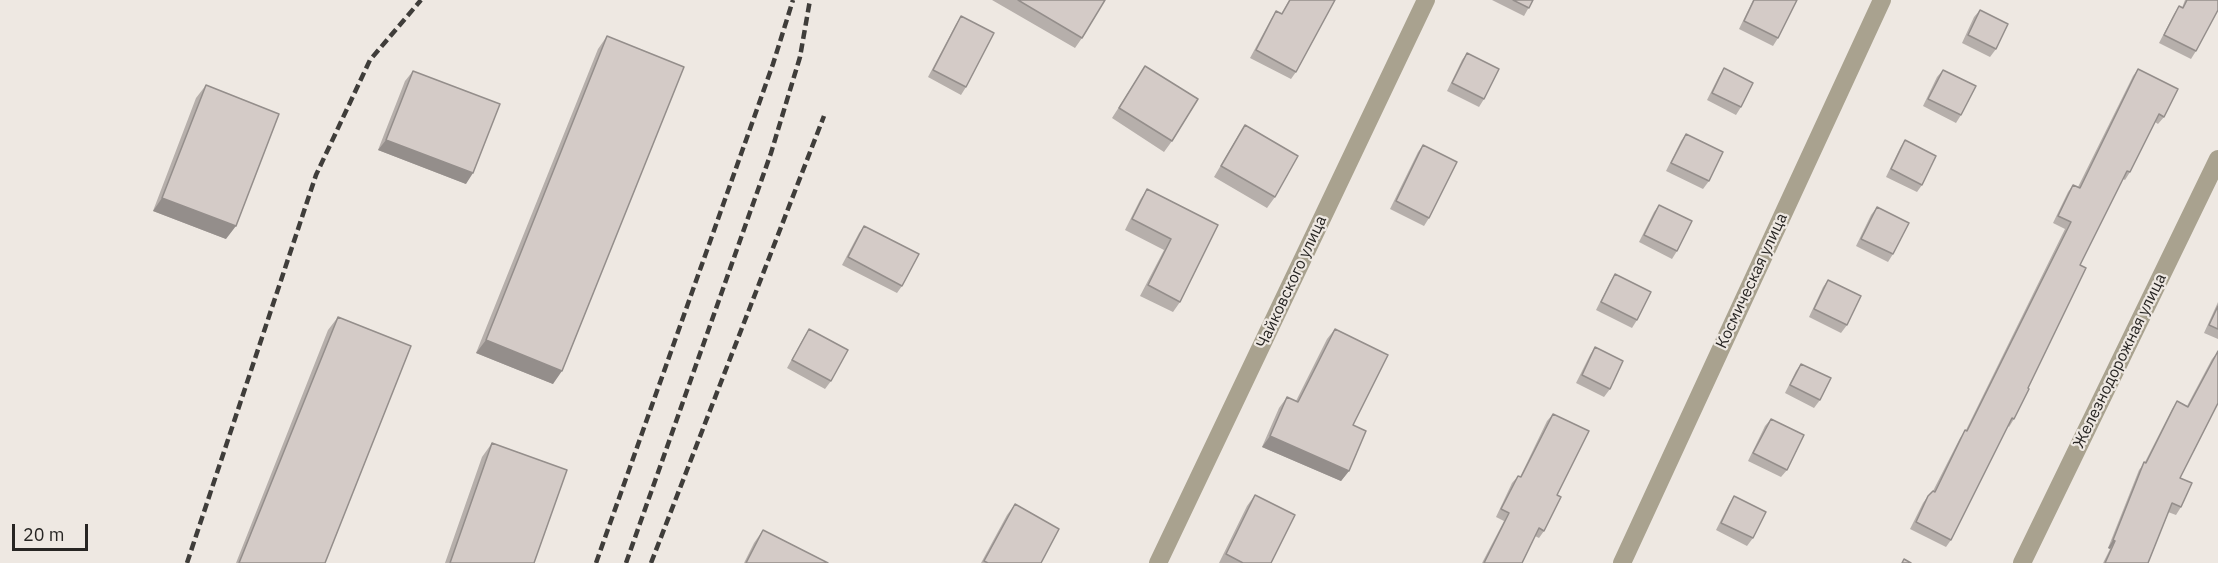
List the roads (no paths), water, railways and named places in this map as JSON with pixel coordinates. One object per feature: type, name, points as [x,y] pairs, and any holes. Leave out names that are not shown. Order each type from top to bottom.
[{"type":"street","name":"Чайковского улица","points":[[1158,563],[1426,0]]},
{"type":"street","name":"Космическая улица","points":[[1622,563],[1882,0]]},
{"type":"street","name":"Железнодорожная улица","points":[[2022,563],[2218,159]]},
{"type":"railway","points":[[187,563],[316,175],[370,60],[421,0]]},
{"type":"railway","points":[[596,563],[773,64],[793,0]]},
{"type":"railway","points":[[626,563],[771,153],[800,57],[810,0]]},
{"type":"railway","points":[[651,563],[824,116]]}]
